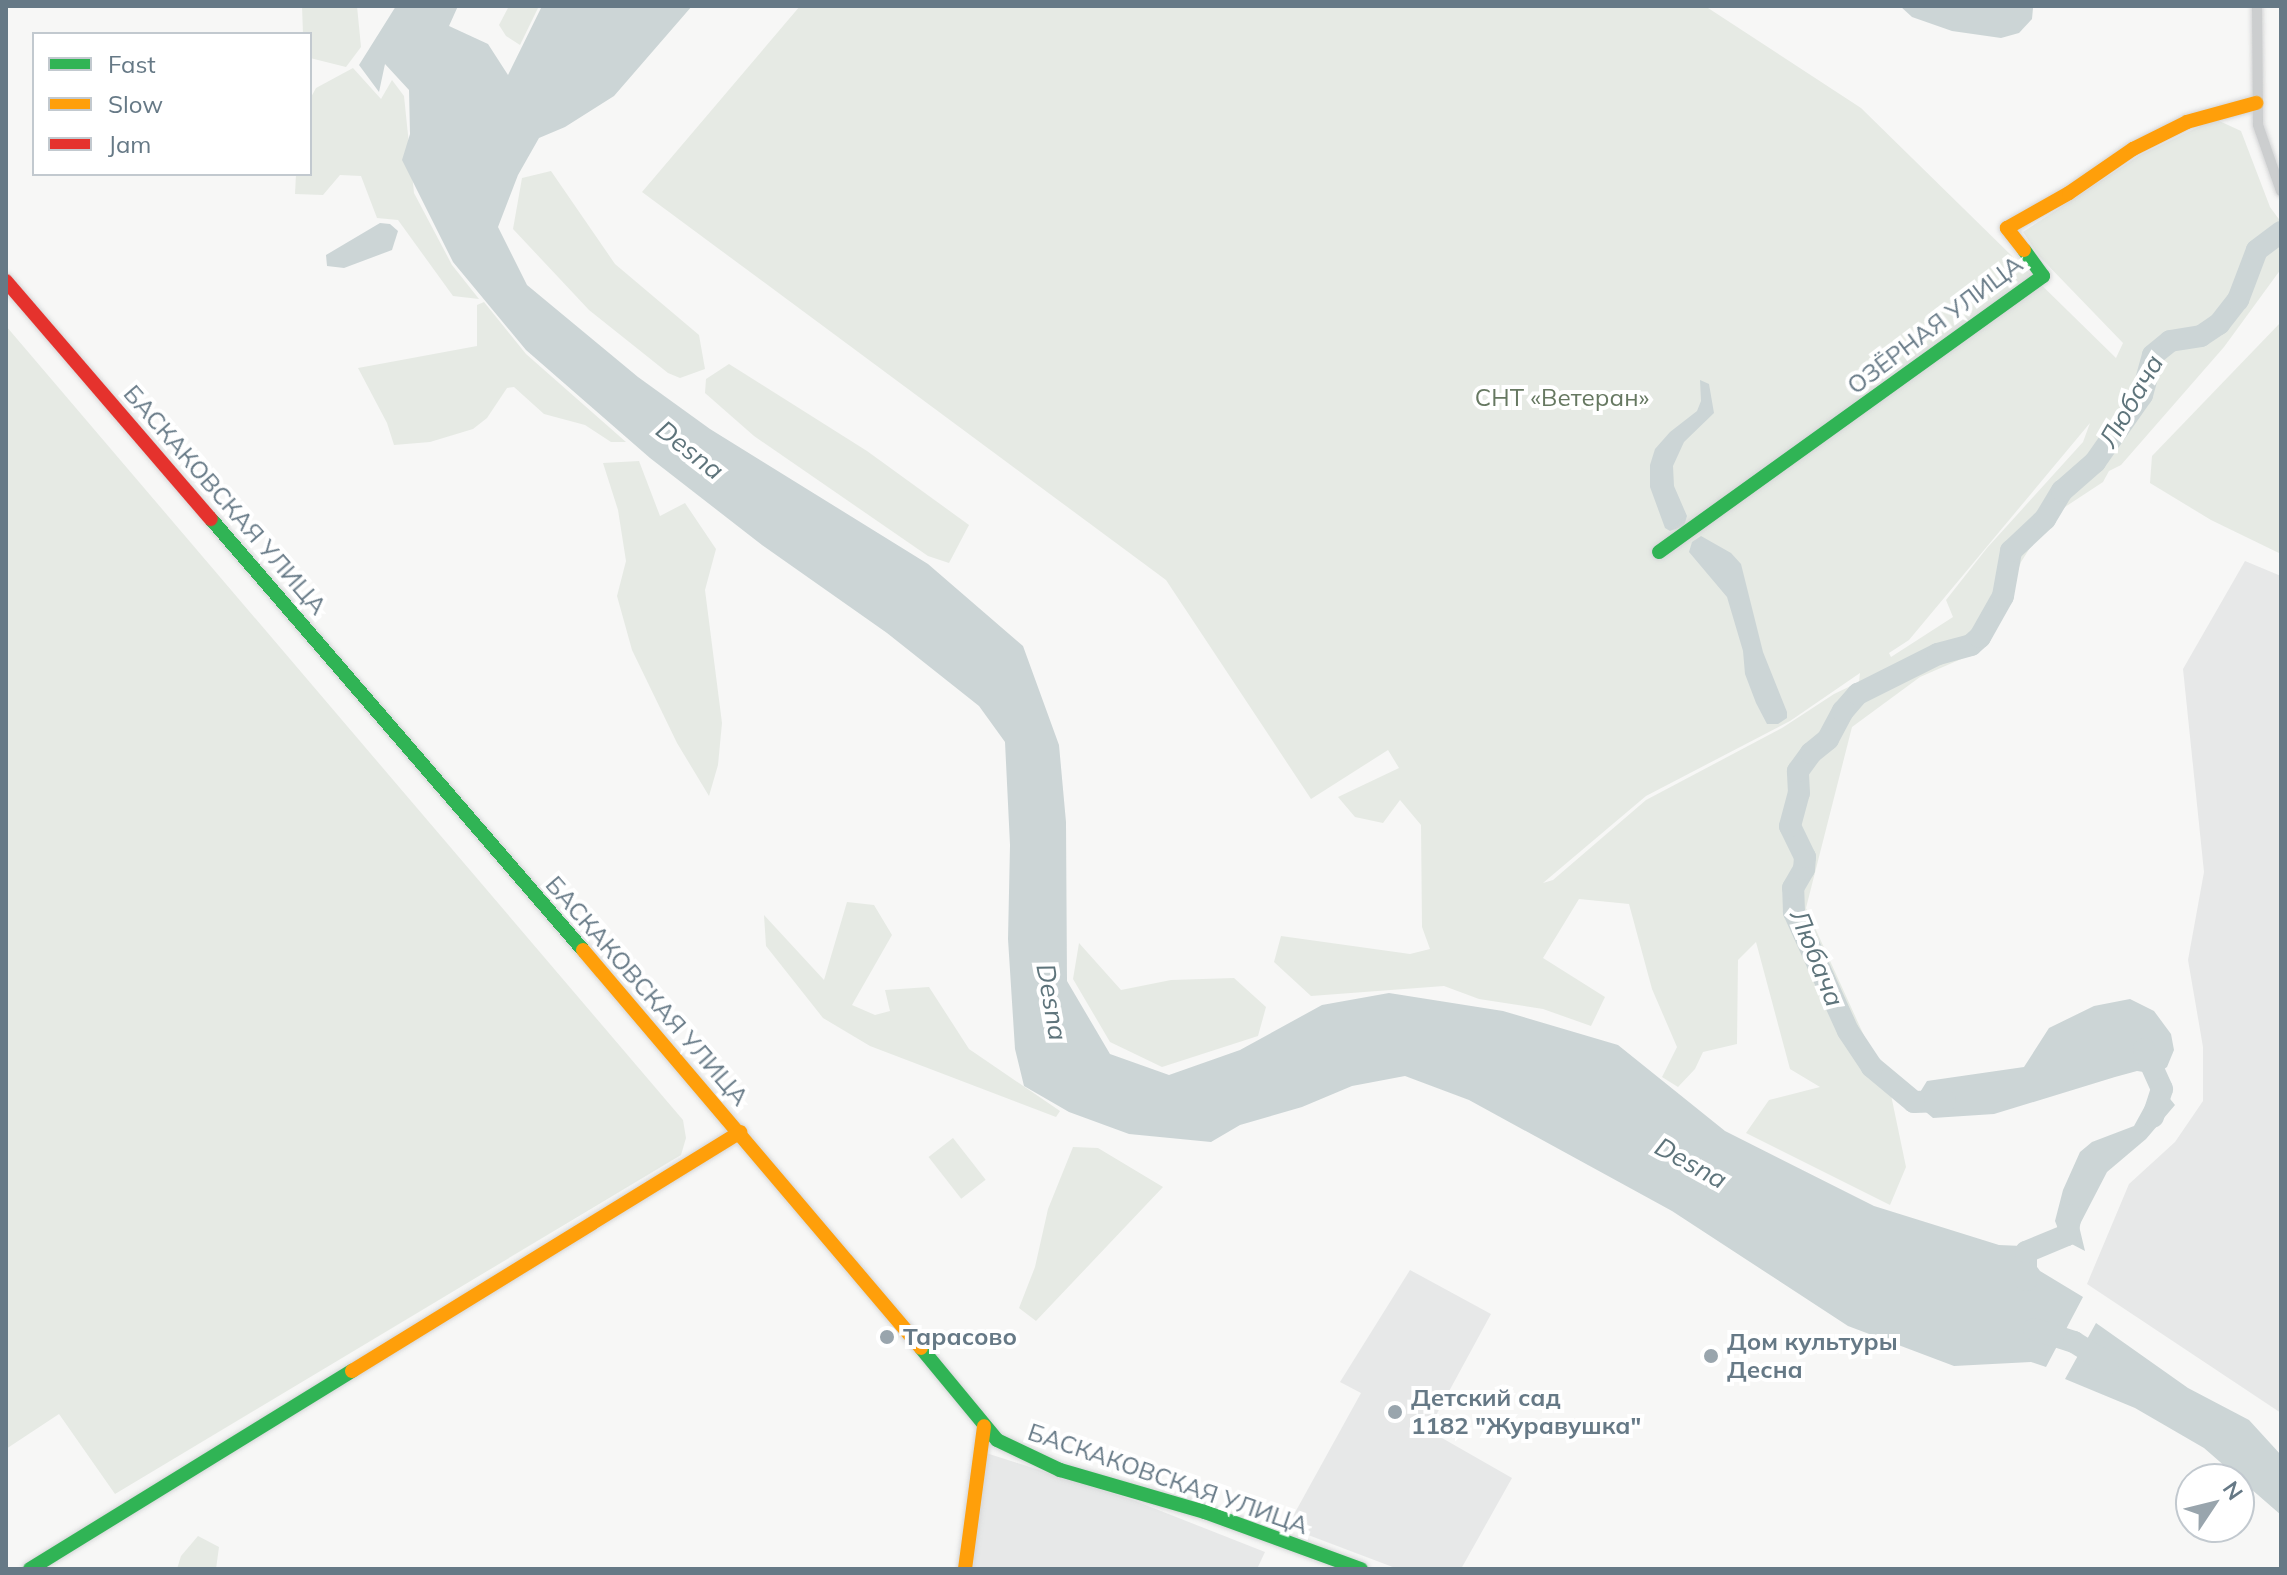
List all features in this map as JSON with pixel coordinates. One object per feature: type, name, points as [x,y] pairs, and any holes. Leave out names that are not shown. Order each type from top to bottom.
[{"type":"street","points":[[2257,6],[2256,103],[2263,144],[2281,191]]},
{"type":"street","name":"ОЗЁРНАЯ УЛИЦА","points":[[1659,552],[2043,276],[2007,228],[2069,193],[2133,149],[2187,122],[2256,103]]},
{"type":"street","name":"БАСКАКОВСКАЯ УЛИЦА","points":[[6,281],[740,1132],[997,1440],[1060,1470],[1205,1512],[1361,1569]]},
{"type":"street","points":[[30,1569],[740,1132]]},
{"type":"street","points":[[965,1569],[984,1426]]},
{"type":"shaded area","points":[[2245,561],[2281,576],[2281,1413],[2087,1284],[2129,1184],[2175,1142],[2203,1101],[2203,1047],[2188,960],[2204,872],[2183,669]]},
{"type":"shaded area","name":"Детский сад 1182 \"Журавушка\"","points":[[1410,1270],[1491,1314],[1428,1430],[1512,1478],[1461,1569],[1398,1569],[1287,1527],[1361,1393],[1340,1382]]},
{"type":"shaded area","points":[[983,1452],[1133,1500],[1265,1552],[1257,1569],[973,1569]]},
{"type":"green space","points":[[302,6],[357,6],[361,47],[346,67],[312,58],[312,32],[303,32]]},
{"type":"green space","points":[[509,6],[539,6],[520,45],[506,36],[499,25]]},
{"type":"green space","name":"СНТ «Ветеран»","points":[[800,6],[1705,6],[1861,108],[2116,358],[2123,343],[2039,256],[2023,232],[2140,155],[2215,119],[2241,131],[2270,207],[2281,222],[2281,269],[2224,347],[2121,465],[2109,471],[2103,482],[2065,507],[2040,532],[2021,562],[1996,630],[1975,653],[1920,677],[1852,727],[1806,908],[1891,1095],[1906,1167],[1890,1205],[1746,1133],[1769,1100],[1820,1087],[1790,1069],[1756,942],[1738,960],[1737,1044],[1703,1052],[1695,1069],[1678,1087],[1662,1077],[1677,1047],[1652,989],[1629,904],[1579,899],[1543,958],[1605,997],[1591,1026],[1543,1009],[1479,999],[1444,986],[1311,996],[1274,962],[1281,936],[1410,954],[1430,949],[1422,927],[1421,825],[1400,800],[1383,823],[1355,817],[1338,797],[1399,768],[1388,750],[1311,799],[1166,580],[642,192]],"holes":[[[2090,423],[2083,442],[1987,548],[1946,600],[1953,617],[1891,657],[1889,653],[1909,640]],[[1860,673],[1859,682],[1834,694],[1782,728],[1646,800],[1553,880],[1543,883],[1646,796],[1790,721]]]},
{"type":"green space","points":[[353,68],[381,99],[392,80],[404,96],[414,193],[452,265],[479,299],[453,296],[398,220],[377,218],[361,176],[340,175],[323,195],[295,194],[296,176],[312,176],[312,95],[316,88]]},
{"type":"green space","points":[[551,171],[615,264],[699,335],[705,369],[680,378],[668,373],[589,310],[513,229],[522,178]]},
{"type":"green space","points":[[484,302],[526,354],[626,442],[611,442],[585,425],[544,414],[514,387],[507,388],[487,418],[473,429],[430,442],[394,445],[387,423],[358,368],[477,346],[477,305]]},
{"type":"green space","points":[[2281,322],[2281,554],[2211,520],[2150,483],[2152,456]]},
{"type":"green space","points":[[6,326],[683,1120],[686,1138],[681,1155],[115,1494],[59,1414],[6,1449]]},
{"type":"green space","points":[[729,364],[867,451],[969,525],[949,563],[928,556],[754,436],[705,393],[706,379]]},
{"type":"green space","points":[[639,461],[660,516],[685,503],[716,549],[705,590],[722,723],[718,765],[709,796],[677,743],[632,650],[617,596],[626,561],[618,510],[603,463]]},
{"type":"green space","points":[[847,902],[874,905],[892,935],[852,1005],[875,1015],[890,1011],[885,990],[929,987],[969,1049],[1060,1111],[1056,1117],[870,1046],[823,1018],[766,946],[764,915],[824,980]]},
{"type":"green space","points":[[1079,943],[1121,990],[1171,980],[1234,978],[1266,1007],[1258,1036],[1162,1067],[1110,1042],[1073,979]]},
{"type":"green space","points":[[953,1138],[986,1180],[961,1199],[929,1157]]},
{"type":"green space","points":[[1073,1147],[1098,1148],[1163,1187],[1036,1321],[1019,1308],[1035,1267],[1048,1209]]},
{"type":"green space","points":[[198,1536],[219,1547],[216,1569],[177,1569],[181,1556]]},
{"type":"water","points":[[396,6],[458,6],[449,26],[488,44],[508,75],[542,6],[692,6],[614,96],[565,127],[539,138],[518,175],[498,227],[527,285],[638,377],[710,429],[928,564],[1023,646],[1059,745],[1066,822],[1067,981],[1110,1054],[1169,1075],[1240,1050],[1322,1005],[1389,993],[1503,1011],[1618,1045],[1725,1131],[1874,1206],[1999,1245],[2022,1246],[2040,1271],[2083,1297],[2046,1367],[2031,1362],[1954,1366],[1848,1326],[1672,1211],[1469,1100],[1405,1076],[1352,1086],[1302,1107],[1240,1125],[1211,1142],[1129,1134],[1069,1112],[1024,1086],[1015,1049],[1008,939],[1010,845],[1005,742],[979,706],[887,633],[762,545],[650,458],[526,350],[453,262],[402,160],[410,134],[409,90],[385,64],[379,92],[359,65]]},
{"type":"water","points":[[1900,6],[2033,8],[2032,19],[2019,33],[2001,38],[1952,31],[1912,17]]},
{"type":"water","points":[[380,223],[390,224],[398,231],[392,250],[344,268],[327,266],[326,255]]},
{"type":"water","points":[[1700,380],[1709,384],[1714,413],[1684,442],[1673,466],[1674,486],[1687,516],[1684,526],[1670,531],[1665,528],[1650,487],[1650,465],[1655,449],[1670,432],[1697,411],[1701,401]]},
{"type":"water","points":[[1701,536],[1731,553],[1741,564],[1763,652],[1787,712],[1787,718],[1778,724],[1767,724],[1756,703],[1745,674],[1743,651],[1727,597],[1689,552],[1692,542]]},
{"type":"water","points":[[2130,999],[2154,1011],[2171,1034],[2174,1050],[2167,1067],[2157,1074],[2137,1071],[1994,1114],[1933,1118],[1914,1102],[1927,1081],[2024,1067],[2049,1028],[2094,1006]]},
{"type":"water","points":[[2162,1089],[2175,1105],[2146,1139],[2107,1172],[2079,1226],[2085,1251],[2062,1239],[2055,1221],[2063,1190],[2080,1152],[2092,1142],[2134,1126],[2151,1095]]},
{"type":"water","points":[[2096,1323],[2188,1388],[2249,1420],[2281,1455],[2281,1515],[2255,1492],[2255,1463],[2221,1463],[2204,1448],[2135,1408],[2065,1379]]},
{"type":"waterway","name":"Любача","points":[[1945,1101],[1914,1102],[1872,1067],[1848,1031],[1794,912],[1793,888],[1804,869],[1805,857],[1790,826],[1799,793],[1798,771],[1811,753],[1828,739],[1843,711],[1858,694],[1938,654],[1971,645],[1980,637],[2003,596],[2011,551],[2045,519],[2062,491],[2095,462],[2142,395],[2153,355],[2170,341],[2201,336],[2219,324],[2238,300],[2257,250],[2281,232]]},
{"type":"waterway","name":"Любача","points":[[2144,1049],[2162,1089],[2153,1117]]},
{"type":"waterway","name":"Любача","points":[[2026,1280],[2026,1252],[2067,1235],[2071,1215]]},
{"type":"waterway","name":"Desna","points":[[2034,1329],[2074,1342],[2108,1363]]},
{"type":"traffic: fast","points":[[1659,552],[2043,276],[2024,250]]},
{"type":"traffic: fast","points":[[211,519],[583,950]]},
{"type":"traffic: fast","points":[[921,1348],[997,1440],[1060,1470],[1205,1512],[1361,1569]]},
{"type":"traffic: fast","points":[[30,1569],[352,1371]]},
{"type":"traffic: slow","points":[[2024,250],[2007,228],[2069,193],[2133,149],[2187,122],[2256,103]]},
{"type":"traffic: slow","points":[[583,950],[921,1348]]},
{"type":"traffic: slow","points":[[352,1371],[740,1132]]},
{"type":"traffic: slow","points":[[965,1569],[984,1426]]},
{"type":"traffic: jam","points":[[6,281],[211,519]]},
{"type":"place","name":"Тарасово","points":[[887,1337]]},
{"type":"place","name":"Дом культуры Десна","points":[[1711,1356]]},
{"type":"place","name":"Детский сад 1182 \"Журавушка\"","points":[[1395,1412]]}]
